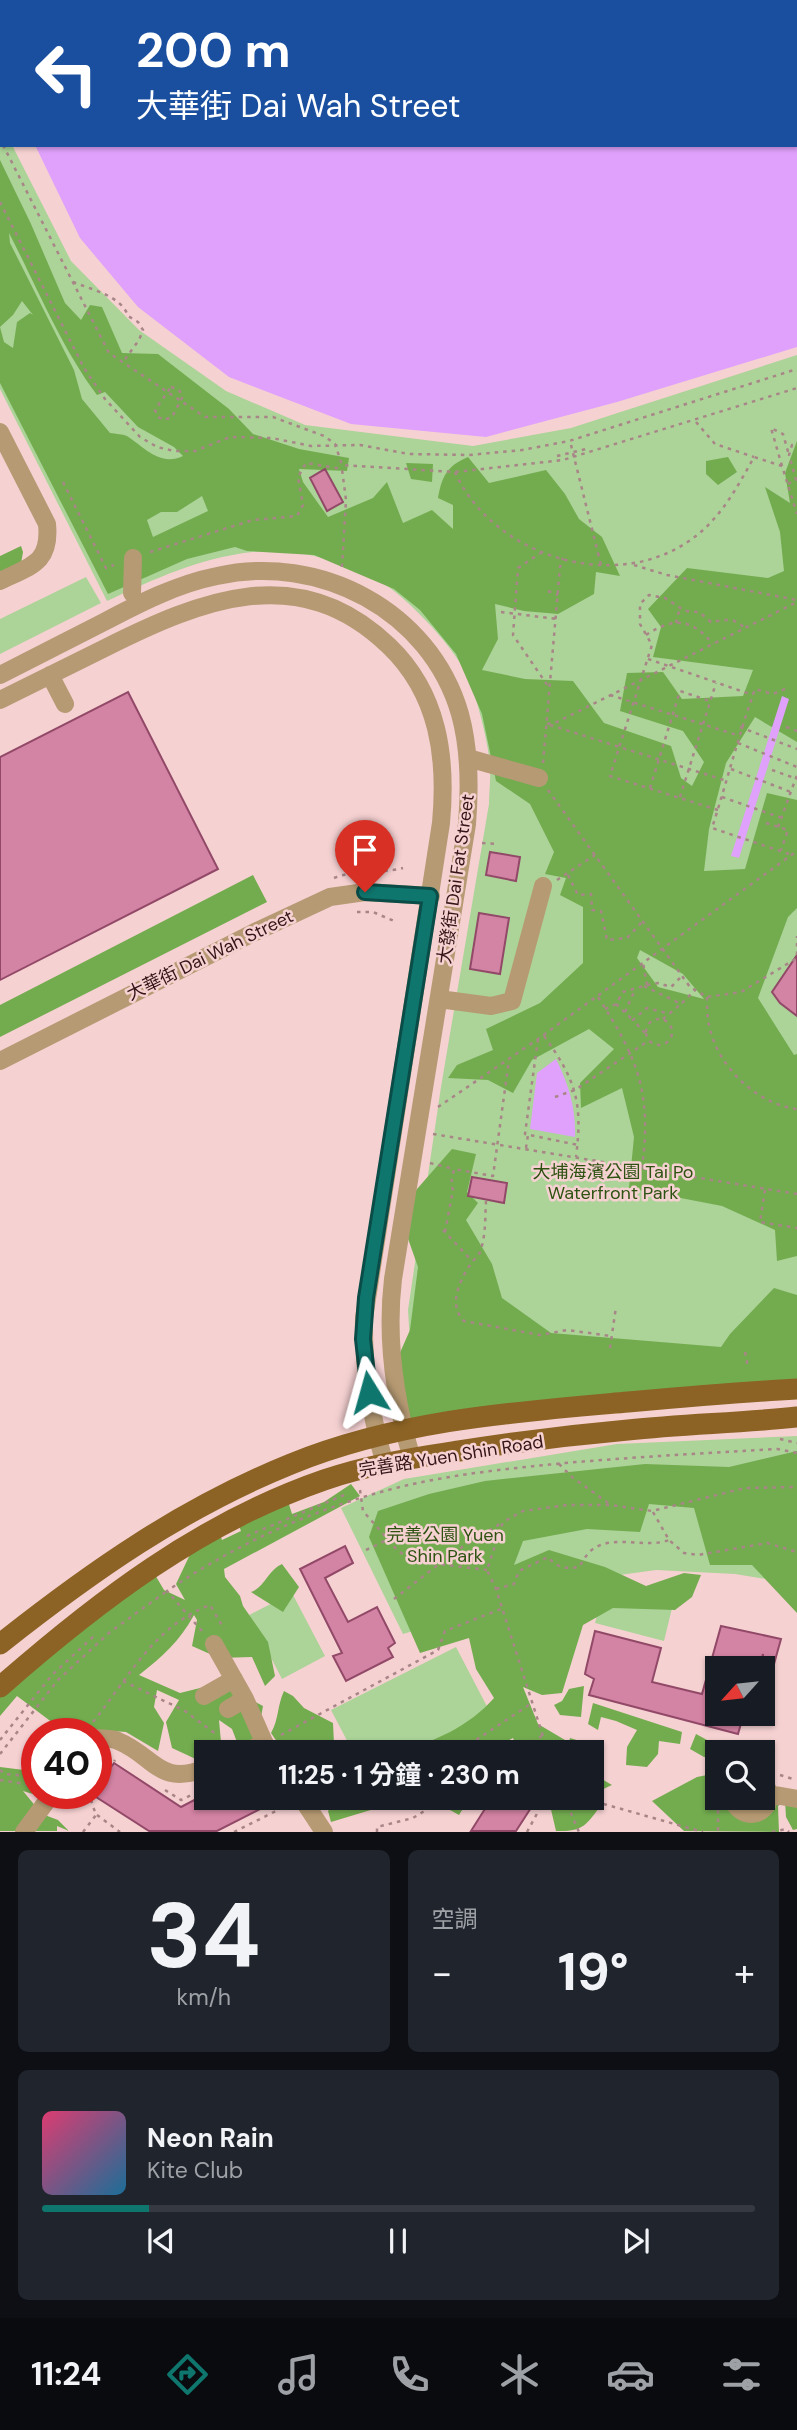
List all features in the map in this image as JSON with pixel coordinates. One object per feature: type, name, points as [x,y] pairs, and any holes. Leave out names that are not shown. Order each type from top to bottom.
[{"type":"main road","name":"完善路 Yuen Shin Road","points":[[0,1644],[70,1588],[162,1528],[260,1477],[377,1436],[491,1414],[797,1389]]},
{"type":"main road","name":"完善路 Yuen Shin Road","points":[[0,1687],[124,1585],[189,1543],[223,1523],[326,1479],[412,1458],[627,1430],[797,1417]]},
{"type":"street","points":[[0,432],[47,524],[49,538],[45,554],[38,562],[0,581]]},
{"type":"street","points":[[132,593],[133,558]]},
{"type":"street","name":"大發街 Dai Fat Street","points":[[0,675],[144,602],[192,582],[236,572],[297,572],[344,586],[376,603],[417,639],[447,682],[459,712],[468,758],[467,824],[391,1295],[390,1331],[403,1429],[412,1458]]},
{"type":"street","points":[[192,582],[202,605]]},
{"type":"street","name":"大發街 Dai Fat Street","points":[[0,701],[154,623],[202,605],[273,595],[312,601],[358,621],[381,638],[406,665],[425,695],[442,751],[444,793],[365,1308],[364,1358],[377,1436],[385,1464]]},
{"type":"street","points":[[50,675],[65,704]]},
{"type":"street","points":[[468,758],[538,778]]},
{"type":"street","points":[[439,999],[491,1006],[512,1001],[543,886]]},
{"type":"street","name":"大華街 Dai Wah Street","points":[[0,1061],[330,897],[365,892],[430,896]]},
{"type":"street","points":[[219,1637],[234,1679],[274,1740]]},
{"type":"street","points":[[204,1696],[234,1679]]},
{"type":"street","points":[[228,1709],[245,1699]]},
{"type":"street","points":[[112,1738],[158,1769],[178,1775],[194,1771]]},
{"type":"street","points":[[775,1790],[797,1799]]},
{"type":"street","points":[[24,1832],[41,1809]]},
{"type":"street","points":[[310,1810],[324,1832]]},
{"type":"street","points":[[738,1810],[750,1815],[764,1810]]},
{"type":"path","points":[[4,147],[109,354],[205,416],[273,416],[324,436],[335,444],[342,467],[346,500],[341,567]]},
{"type":"path","points":[[0,202],[84,368],[105,400],[140,437],[174,451],[195,451],[230,437],[272,438],[311,446],[360,445],[421,454],[470,455],[522,450],[569,440],[797,369]]},
{"type":"path","points":[[73,282],[115,300],[143,330],[139,340],[122,362]]},
{"type":"path","points":[[176,387],[181,390],[182,401],[172,417],[164,420],[155,410],[166,391],[176,387]]},
{"type":"path","points":[[63,482],[106,568],[253,520],[297,516],[303,505],[298,477],[306,464],[455,472],[563,460],[797,388]]},
{"type":"path","points":[[695,421],[715,444],[782,466]]},
{"type":"path","points":[[788,484],[796,481],[783,434],[771,428],[797,514]]},
{"type":"path","points":[[571,445],[601,565]]},
{"type":"path","points":[[789,455],[792,445],[797,447]]},
{"type":"path","points":[[557,456],[590,448]]},
{"type":"path","points":[[630,565],[660,556],[689,541],[732,498],[754,457]]},
{"type":"path","points":[[455,472],[465,493],[498,526],[517,541],[542,552],[579,564],[630,565],[797,601]]},
{"type":"path","points":[[542,552],[518,568],[513,635],[550,690]]},
{"type":"path","points":[[563,558],[547,724],[538,778],[682,976],[706,998],[741,992],[797,958],[797,936]]},
{"type":"path","points":[[548,591],[558,596]]},
{"type":"path","points":[[718,810],[610,776],[652,645],[640,624],[640,604],[649,595],[665,598],[685,611],[699,612],[711,622],[728,620],[740,623],[744,628]]},
{"type":"path","points":[[547,724],[557,722],[797,601]]},
{"type":"path","points":[[676,623],[680,607]]},
{"type":"path","points":[[501,612],[556,619]]},
{"type":"path","points":[[646,635],[666,624],[686,623],[702,631],[713,643]]},
{"type":"path","points":[[648,659],[753,695]]},
{"type":"path","points":[[680,798],[716,683]]},
{"type":"path","points":[[785,689],[773,694],[755,688],[740,727],[731,769],[712,828],[792,855]]},
{"type":"path","points":[[650,788],[680,691],[710,701]]},
{"type":"path","points":[[609,695],[740,736]]},
{"type":"path","points":[[547,724],[727,781]]},
{"type":"path","points":[[740,727],[797,749]]},
{"type":"path","points":[[786,727],[797,731]]},
{"type":"path","points":[[738,743],[797,766]]},
{"type":"path","points":[[731,769],[791,792]]},
{"type":"path","points":[[772,770],[797,778],[778,827]]},
{"type":"path","points":[[722,797],[782,818]]},
{"type":"path","points":[[766,823],[788,830],[781,850]]},
{"type":"path","points":[[478,842],[498,844]]},
{"type":"path","points":[[434,1110],[538,1040],[797,851]]},
{"type":"path","points":[[543,886],[568,875],[595,855]]},
{"type":"path","points":[[568,875],[578,895],[591,894],[592,909],[601,911],[607,940],[627,938],[643,921]]},
{"type":"path","points":[[643,963],[646,986]]},
{"type":"path","points":[[664,996],[682,976]]},
{"type":"path","points":[[606,1009],[616,1004],[623,992],[657,983],[671,987]]},
{"type":"path","points":[[646,986],[681,1004]]},
{"type":"path","points":[[625,1012],[635,989]]},
{"type":"path","points":[[663,1019],[695,990]]},
{"type":"path","points":[[597,996],[624,1038],[645,1103],[646,1131],[642,1168]]},
{"type":"path","points":[[706,998],[709,1027],[718,1049],[736,1075],[769,1101],[797,1110]]},
{"type":"path","points":[[616,1004],[633,1020],[648,1041]]},
{"type":"path","points":[[633,1020],[647,1008],[670,1014]]},
{"type":"path","points":[[555,1097],[575,1090],[648,1041],[661,1045],[671,1036],[669,1023],[656,1019],[650,1022],[645,1034]]},
{"type":"path","points":[[544,1035],[566,1069],[575,1090],[580,1126],[576,1157]]},
{"type":"path","points":[[538,1040],[524,1134],[578,1145]]},
{"type":"path","points":[[425,1162],[493,1176],[509,1060]]},
{"type":"path","points":[[430,1133],[797,1194]]},
{"type":"path","points":[[526,1148],[528,1135]]},
{"type":"path","points":[[454,1169],[453,1190],[444,1231],[472,1261]]},
{"type":"path","points":[[765,1190],[760,1222],[797,1228]]},
{"type":"path","points":[[486,1201],[479,1255],[472,1261],[458,1287],[455,1306],[458,1315],[464,1321],[540,1335],[567,1330],[611,1336]]},
{"type":"path","points":[[610,1349],[616,1307]]},
{"type":"path","points":[[746,1352],[748,1368]]},
{"type":"path","points":[[777,1439],[797,1443]]},
{"type":"path","points":[[0,1754],[58,1680],[110,1632],[198,1570],[255,1540],[315,1514],[361,1498],[439,1479],[500,1469],[650,1456],[777,1449],[797,1453]]},
{"type":"path","points":[[559,1464],[572,1477],[611,1505]]},
{"type":"path","points":[[394,1599],[446,1557],[523,1511],[567,1504],[611,1505],[652,1511],[745,1488],[797,1487]]},
{"type":"path","points":[[238,1539],[360,1489],[363,1511],[387,1540],[411,1559],[487,1570]]},
{"type":"path","points":[[652,1511],[669,1540],[684,1553],[698,1555],[767,1543],[797,1552]]},
{"type":"path","points":[[503,1522],[487,1570],[496,1588],[544,1740]]},
{"type":"path","points":[[366,1550],[387,1540]]},
{"type":"path","points":[[496,1588],[514,1584],[519,1571],[548,1557],[554,1564],[566,1569],[579,1567],[591,1550],[605,1543],[658,1544],[669,1540]]},
{"type":"path","points":[[167,1591],[187,1614],[219,1637]]},
{"type":"path","points":[[101,1718],[123,1681],[144,1653],[187,1614],[210,1605],[219,1637]]},
{"type":"path","points":[[277,1740],[438,1650],[445,1631],[501,1609]]},
{"type":"path","points":[[0,1740],[52,1675],[96,1634]]},
{"type":"path","points":[[123,1681],[185,1711],[217,1735]]},
{"type":"path","points":[[475,1740],[532,1703]]},
{"type":"path","points":[[536,1740],[543,1735]]},
{"type":"path","points":[[0,1770],[5,1774],[21,1776]]},
{"type":"path","points":[[0,1780],[21,1783]]},
{"type":"path","points":[[604,1804],[702,1832]]},
{"type":"path","points":[[94,1809],[96,1815],[120,1832]]},
{"type":"path","points":[[234,1832],[278,1810]]},
{"type":"path","points":[[377,1832],[377,1827],[413,1818],[426,1810]]},
{"type":"path","points":[[527,1832],[539,1810]]},
{"type":"path","points":[[570,1810],[579,1832]]},
{"type":"path","points":[[719,1832],[724,1810]]},
{"type":"path","points":[[83,1832],[96,1815]]},
{"type":"path","points":[[676,1823],[676,1832]]},
{"type":"path","points":[[772,1832],[786,1829],[789,1832]]},
{"type":"green space","name":"大埔海濱公園 Tai Po Waterfront Park","points":[[0,147],[13,147],[71,261],[139,330],[226,391],[305,425],[473,446],[571,428],[797,355],[797,1349],[411,1358],[408,1310],[441,1087],[489,804],[490,762],[471,684],[449,647],[401,597],[380,581],[352,567],[301,553],[252,552],[214,559],[178,570],[107,601],[0,389]]},
{"type":"green space","points":[[0,160],[65,303],[81,320],[90,305],[102,307],[122,353],[158,354],[229,409],[253,434],[299,449],[349,458],[347,471],[299,469],[303,482],[328,517],[373,498],[387,482],[403,523],[432,510],[453,529],[453,505],[438,498],[444,478],[455,464],[468,457],[489,483],[546,470],[565,494],[579,519],[602,537],[620,576],[596,572],[594,594],[558,614],[524,611],[495,604],[498,639],[482,670],[525,679],[573,681],[604,723],[671,746],[681,778],[692,786],[704,762],[683,731],[620,711],[627,673],[663,672],[682,699],[743,696],[753,670],[653,657],[661,627],[648,609],[687,568],[768,578],[784,571],[780,532],[765,487],[790,503],[785,473],[797,441],[797,742],[755,717],[726,763],[709,829],[704,871],[745,869],[767,793],[797,800],[797,908],[788,917],[758,998],[794,1055],[797,1054],[797,1256],[777,1261],[775,1230],[722,1206],[629,1188],[634,1137],[622,1088],[581,1108],[580,1083],[614,1049],[589,1029],[532,1060],[513,1093],[488,1080],[448,1078],[457,1065],[493,1050],[486,1029],[540,1003],[583,963],[583,907],[560,895],[566,878],[545,874],[554,852],[530,804],[496,781],[482,714],[456,654],[420,610],[394,589],[314,555],[247,551],[235,547],[187,559],[108,594],[0,383]],"holes":[[[9,233],[61,337],[97,395],[105,392],[138,427],[174,447],[183,456],[175,459],[160,457],[127,436],[110,433],[82,399],[74,370],[10,243]],[[22,301],[33,315],[30,313],[17,322],[13,348],[4,342],[0,327],[13,315]],[[202,496],[208,511],[153,537],[147,520],[161,512],[177,512]],[[640,950],[683,974],[704,999],[658,987],[637,958]]]},
{"type":"green space","points":[[728,457],[737,472],[718,485],[706,474],[706,461]]},
{"type":"green space","points":[[406,463],[433,464],[432,482],[411,479]]},
{"type":"green space","points":[[21,546],[23,552],[18,581],[0,590],[0,556]]},
{"type":"green space","points":[[86,577],[101,603],[0,654],[0,619]]},
{"type":"green space","points":[[253,875],[267,902],[0,1037],[0,1005]]},
{"type":"green space","points":[[452,1149],[476,1154],[467,1192],[478,1203],[466,1220],[492,1264],[502,1298],[551,1333],[721,1347],[774,1288],[797,1295],[797,1392],[407,1430],[387,1382],[410,1330],[418,1267],[406,1233],[410,1197]]},
{"type":"green space","name":"完善公園 Yuen Shin Park","points":[[797,1436],[797,1584],[735,1574],[656,1570],[583,1580],[403,1634],[341,1508],[404,1479],[617,1444]]},
{"type":"green space","name":"完善公園 Yuen Shin Park","points":[[797,1451],[797,1613],[752,1565],[710,1565],[694,1508],[649,1504],[640,1532],[587,1529],[523,1541],[514,1565],[549,1550],[605,1567],[646,1586],[684,1573],[701,1575],[692,1597],[675,1610],[613,1608],[583,1625],[562,1693],[542,1695],[523,1687],[538,1724],[565,1740],[433,1740],[474,1717],[494,1698],[476,1669],[469,1638],[420,1653],[369,1537],[378,1511],[429,1494],[485,1481],[645,1464],[729,1467]]},
{"type":"green space","points":[[351,1484],[360,1496],[224,1569],[225,1577],[268,1642],[275,1676],[265,1686],[252,1657],[219,1658],[192,1646],[197,1620],[194,1615],[170,1648],[139,1675],[180,1693],[220,1683],[263,1706],[257,1740],[236,1740],[232,1729],[219,1720],[221,1740],[194,1740],[194,1758],[172,1748],[166,1722],[179,1700],[157,1690],[154,1707],[164,1723],[158,1751],[126,1732],[112,1731],[112,1718],[46,1718],[17,1696],[0,1716],[0,1696],[151,1568],[164,1590],[185,1600],[176,1584],[194,1546],[216,1523],[222,1540],[241,1531],[234,1513],[287,1498],[292,1514],[324,1502]]},
{"type":"green space","points":[[282,1564],[299,1587],[283,1612],[251,1592]]},
{"type":"green space","points":[[605,1586],[673,1604],[664,1641],[595,1623]]},
{"type":"green space","points":[[292,1593],[325,1656],[282,1679],[249,1615]]},
{"type":"green space","points":[[456,1647],[492,1716],[445,1740],[347,1740],[331,1710]]},
{"type":"green space","points":[[584,1686],[581,1717],[560,1715],[554,1705],[562,1701],[569,1689]]},
{"type":"green space","points":[[284,1691],[304,1708],[333,1723],[334,1740],[276,1740],[271,1733]]},
{"type":"green space","points":[[593,1703],[682,1732],[680,1744],[659,1741],[658,1754],[647,1767],[626,1765],[627,1747],[637,1730],[601,1717],[598,1730],[588,1724]]},
{"type":"green space","points":[[696,1734],[707,1740],[705,1757],[690,1749]]},
{"type":"green space","points":[[0,1767],[21,1770],[21,1809],[38,1809],[42,1814],[58,1820],[69,1831],[57,1826],[57,1831],[0,1831]]},
{"type":"green space","points":[[705,1775],[705,1810],[775,1810],[775,1796],[797,1792],[797,1829],[793,1830],[786,1817],[785,1801],[778,1806],[779,1832],[684,1831],[652,1801]]},
{"type":"green space","points":[[604,1780],[612,1785],[604,1789]]},
{"type":"green space","points":[[329,1810],[371,1810],[331,1822]]},
{"type":"green space","points":[[551,1810],[597,1810],[578,1829],[556,1831]]},
{"type":"shaded area","points":[[36,147],[797,147],[797,347],[617,402],[486,437],[351,424],[229,377],[138,307],[80,238]]},
{"type":"shaded area","points":[[782,696],[789,699],[739,858],[731,856]]},
{"type":"shaded area","points":[[556,1059],[571,1097],[575,1137],[530,1129],[537,1073]]},
{"type":"building","points":[[325,469],[343,502],[327,511],[310,478]]},
{"type":"building","points":[[128,692],[218,869],[0,980],[0,757]]},
{"type":"building","points":[[490,852],[520,857],[516,881],[486,875]]},
{"type":"building","points":[[479,913],[509,918],[500,974],[470,969]]},
{"type":"building","points":[[797,955],[797,1016],[780,1003],[772,992]]},
{"type":"building","points":[[472,1177],[507,1183],[504,1203],[468,1196]]},
{"type":"building","points":[[345,1546],[353,1563],[325,1578],[348,1622],[377,1607],[395,1643],[388,1648],[393,1657],[346,1681],[333,1656],[342,1653],[300,1569]]},
{"type":"building","points":[[721,1626],[781,1639],[775,1660],[775,1656],[763,1654],[713,1656]]},
{"type":"building","points":[[595,1631],[661,1648],[652,1682],[702,1694],[705,1683],[705,1725],[589,1695],[594,1679],[585,1674]]},
{"type":"building","points":[[707,1726],[740,1726],[738,1734]]},
{"type":"building","points":[[114,1763],[181,1807],[194,1800],[194,1810],[258,1810],[217,1831],[149,1831],[112,1807]]},
{"type":"building","points":[[484,1810],[530,1810],[516,1831],[471,1831]]},
{"type":"route","points":[[365,892],[430,896],[366,1298],[363,1339],[369,1392]]}]
